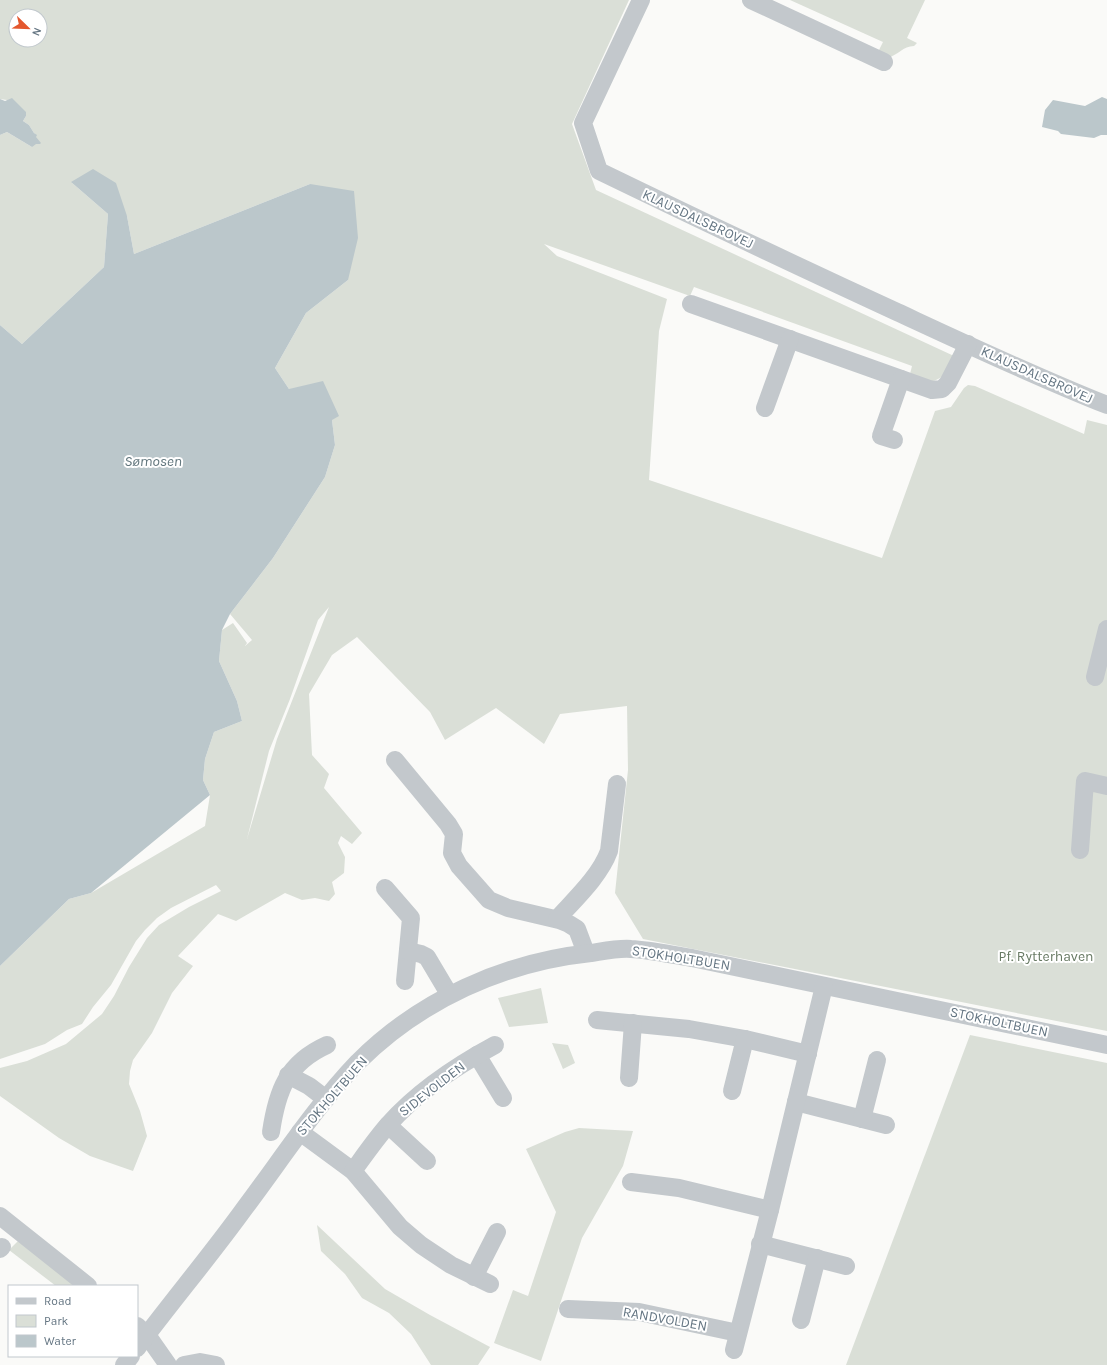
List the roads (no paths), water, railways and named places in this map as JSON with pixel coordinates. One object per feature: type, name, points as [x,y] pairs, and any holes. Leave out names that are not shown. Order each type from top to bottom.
[{"type":"street","name":"KLAUSDALSBROVEJ","points":[[641,0],[583,123],[599,171],[777,256],[968,344],[1074,392],[1107,405]]},
{"type":"street","points":[[751,0],[782,7],[884,62]]},
{"type":"street","name":"KLAUSDALSBROVEJ","points":[[691,304],[932,390],[942,389],[948,383],[968,344]]},
{"type":"street","points":[[765,408],[790,339]]},
{"type":"street","points":[[894,440],[881,436],[900,379]]},
{"type":"street","points":[[1095,677],[1105,650],[1107,629]]},
{"type":"street","points":[[395,760],[448,824],[454,834],[452,852],[459,866],[489,900],[508,908],[557,919],[569,924],[577,929],[586,954]]},
{"type":"street","points":[[1080,850],[1085,781],[1107,786]]},
{"type":"street","points":[[557,919],[597,873],[606,860],[609,851],[617,784]]},
{"type":"street","points":[[385,888],[411,918],[405,981]]},
{"type":"street","name":"STOKHOLTBUEN","points":[[140,1336],[230,1228],[300,1132],[358,1062],[402,1024],[449,994],[474,983],[517,968],[550,959],[630,949],[692,958],[1107,1045]]},
{"type":"street","points":[[408,951],[427,957],[449,994]]},
{"type":"street","name":"RANDVOLDEN","points":[[568,1309],[639,1312],[736,1341],[770,1210],[824,986]]},
{"type":"street","points":[[597,1020],[689,1029],[744,1039],[808,1054]]},
{"type":"street","points":[[629,1078],[633,1023]]},
{"type":"street","points":[[732,1092],[744,1039]]},
{"type":"street","points":[[271,1132],[274,1110],[282,1086],[288,1075],[305,1057],[327,1045]]},
{"type":"street","name":"SIDEVOLDEN","points":[[353,1171],[388,1125],[415,1098],[445,1075],[495,1045]]},
{"type":"street","name":"SIDEVOLDEN","points":[[477,1055],[504,1098]]},
{"type":"street","points":[[862,1119],[877,1060]]},
{"type":"street","points":[[288,1075],[309,1086],[326,1099]]},
{"type":"street","points":[[796,1102],[886,1125]]},
{"type":"street","name":"SIDEVOLDEN","points":[[388,1125],[426,1161]]},
{"type":"street","points":[[300,1132],[353,1171],[400,1227],[421,1245],[451,1265],[482,1280],[497,1232]]},
{"type":"street","points":[[631,1182],[679,1188],[770,1210]]},
{"type":"street","points":[[0,1216],[87,1285]]},
{"type":"street","points":[[760,1244],[846,1266]]},
{"type":"street","points":[[801,1320],[817,1258]]},
{"type":"street","points":[[140,1336],[168,1365]]},
{"type":"street","points":[[124,1365],[130,1357]]},
{"type":"street","points":[[184,1365],[200,1362],[216,1365]]},
{"type":"water","points":[[1102,97],[1107,99],[1107,135],[1101,135],[1094,138],[1061,134],[1058,131],[1042,127],[1045,110],[1053,100],[1085,106]]},
{"type":"water","points":[[12,98],[26,112],[26,116],[23,121],[29,125],[37,135],[36,137],[41,143],[40,144],[36,144],[32,147],[7,132],[0,135],[0,99],[5,101]]},
{"type":"water","name":"Sømosen","points":[[93,169],[116,183],[127,216],[134,254],[310,184],[354,191],[358,238],[348,280],[306,313],[275,368],[289,389],[323,381],[339,416],[332,420],[335,445],[325,477],[273,558],[230,614],[222,630],[219,661],[237,701],[242,721],[214,732],[205,759],[203,780],[210,795],[91,893],[69,899],[0,966],[0,325],[22,344],[104,267],[108,214],[71,182]]},
{"type":"park label","name":"Pf. Rytterhaven","points":[[1046,956]]}]
